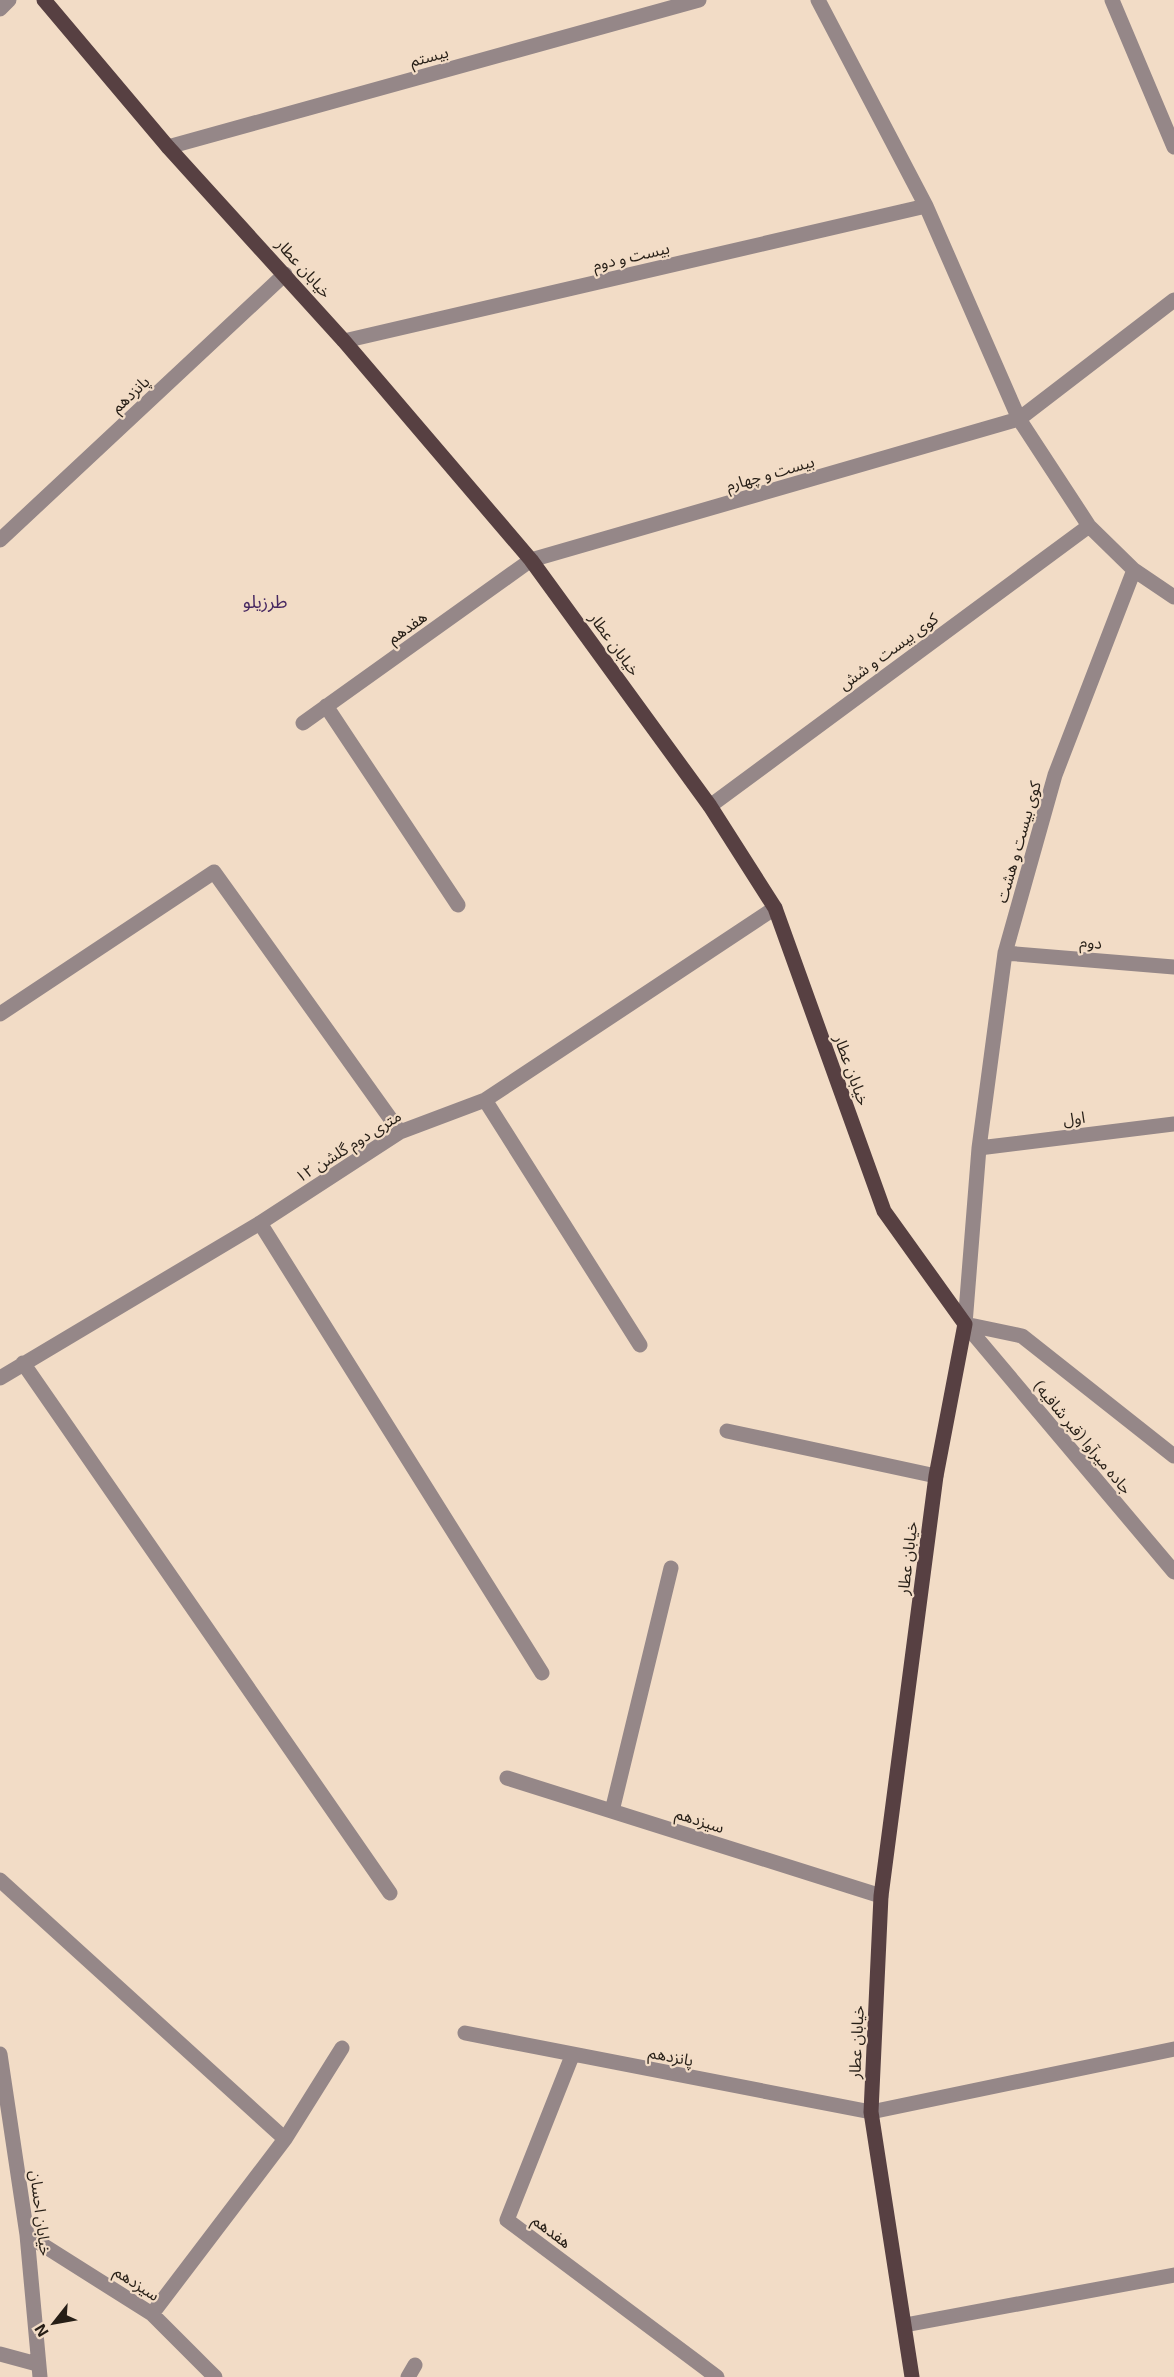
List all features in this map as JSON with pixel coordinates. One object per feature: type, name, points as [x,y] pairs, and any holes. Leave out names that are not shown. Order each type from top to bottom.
[{"type":"main road","name":"خیابان عطار","points":[[44,0],[168,147],[344,341],[531,560],[710,806],[775,908],[884,1211],[965,1324],[936,1476],[881,1896],[871,2112],[912,2377]]},
{"type":"street","points":[[0,9],[9,0]]},
{"type":"street","name":"بیستم","points":[[168,147],[699,0]]},
{"type":"street","points":[[819,0],[926,206],[1019,419],[1089,526],[1134,570],[1174,597]]},
{"type":"street","points":[[1112,0],[1174,147]]},
{"type":"street","name":"بیست و دوم","points":[[344,341],[926,206]]},
{"type":"street","name":"پانزدهم","points":[[0,540],[285,274]]},
{"type":"street","points":[[1019,419],[1174,300]]},
{"type":"street","name":"بیست و چهارم","points":[[531,560],[1019,419]]},
{"type":"street","name":"کوی بیست و شش","points":[[710,806],[1089,526]]},
{"type":"street","name":"هفدهم","points":[[303,723],[531,560]]},
{"type":"street","name":"کوی بیست و هشت","points":[[965,1324],[979,1148],[1005,953],[1055,775],[1134,570]]},
{"type":"street","points":[[326,706],[458,904]]},
{"type":"street","points":[[0,1014],[214,872],[400,1132]]},
{"type":"street","name":"۱۲ متری دوم گلشن","points":[[0,1378],[260,1224],[400,1132],[485,1100],[775,908]]},
{"type":"street","name":"دوم","points":[[1005,953],[1174,967]]},
{"type":"street","points":[[485,1100],[640,1345]]},
{"type":"street","name":"اول","points":[[979,1148],[1174,1124]]},
{"type":"street","points":[[260,1224],[542,1673]]},
{"type":"street","points":[[965,1324],[1022,1336],[1174,1456]]},
{"type":"street","name":"جاده میرآوا (قبر شافیه)","points":[[965,1324],[1174,1572]]},
{"type":"street","points":[[23,1363],[390,1893]]},
{"type":"street","points":[[727,1431],[936,1476]]},
{"type":"street","points":[[612,1811],[671,1568]]},
{"type":"street","name":"سیزدهم","points":[[507,1778],[881,1896]]},
{"type":"street","points":[[0,1880],[285,2139]]},
{"type":"street","name":"پانزدهم","points":[[465,2033],[572,2056],[871,2112]]},
{"type":"street","points":[[152,2314],[285,2139],[342,2048]]},
{"type":"street","points":[[871,2112],[1174,2049]]},
{"type":"street","name":"خیابان احسان","points":[[0,2054],[27,2235],[39,2371]]},
{"type":"street","name":"هفدهم","points":[[572,2056],[507,2220],[717,2377]]},
{"type":"street","name":"سیزدهم","points":[[27,2235],[152,2314],[215,2377]]},
{"type":"street","points":[[905,2325],[1174,2275]]},
{"type":"street","points":[[0,2354],[39,2371]]},
{"type":"district","name":"طرزیلو","points":[[265,602]]}]
